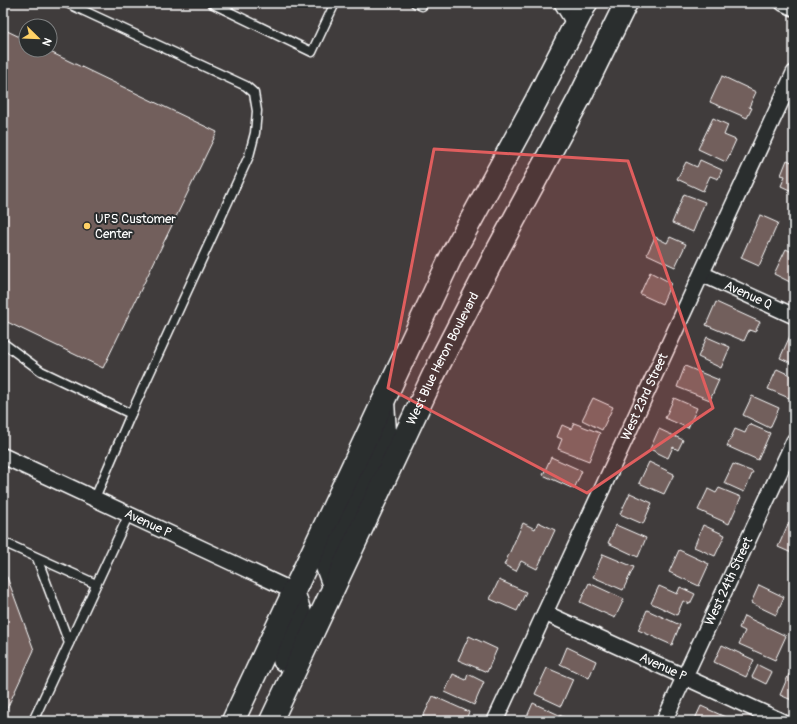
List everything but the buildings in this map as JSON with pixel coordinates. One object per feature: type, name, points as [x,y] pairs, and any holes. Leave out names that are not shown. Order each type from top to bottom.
[{"type":"main road","points":[[233,721],[452,255],[536,101],[586,3]]},
{"type":"main road","name":"West Blue Heron Boulevard","points":[[271,721],[434,374],[494,255],[579,99],[626,3]]},
{"type":"main road","points":[[334,586],[326,564],[386,432],[383,401]]},
{"type":"main road","points":[[256,721],[290,649],[301,616],[293,591]]},
{"type":"street","points":[[562,3],[575,24]]},
{"type":"street","points":[[783,3],[794,8]]},
{"type":"street","name":"West 23rd Street","points":[[495,721],[794,73]]},
{"type":"street","name":"Avenue Q","points":[[702,274],[794,316]]},
{"type":"street","name":"West 24th Street","points":[[664,721],[794,441]]},
{"type":"street","name":"Avenue P","points":[[3,456],[293,591]]},
{"type":"street","name":"Avenue P","points":[[545,613],[781,721]]},
{"type":"lane","points":[[67,3],[246,86],[254,93],[257,111],[255,133],[248,156],[131,414],[95,498]]},
{"type":"lane","points":[[211,3],[312,52],[335,3]]},
{"type":"lane","points":[[3,343],[41,370],[131,414]]},
{"type":"lane","points":[[33,721],[129,514]]},
{"type":"lane","points":[[3,542],[96,584]]},
{"type":"lane","points":[[37,558],[69,643]]},
{"type":"highlighted area","points":[[434,149],[628,161],[713,408],[587,493],[388,388]]},
{"type":"place","name":"UPS Customer Center","points":[[87,226]]}]
